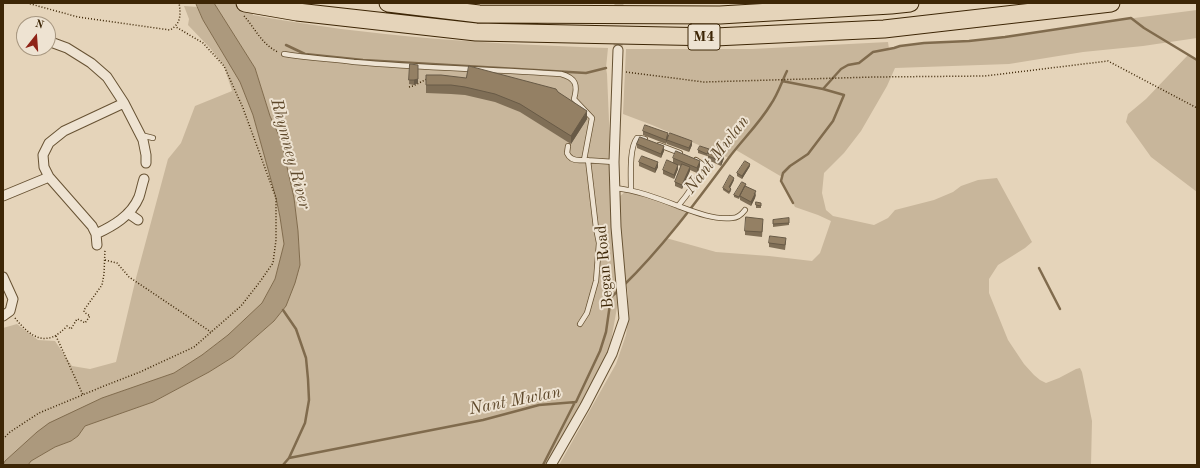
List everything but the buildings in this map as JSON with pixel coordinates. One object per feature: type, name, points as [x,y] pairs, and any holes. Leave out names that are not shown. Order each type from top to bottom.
[{"type":"highway","name":"M4","points":[[388,3],[479,14],[696,15],[910,3]]},
{"type":"highway","name":"M4","points":[[244,9],[297,12],[476,32],[715,37],[884,29],[1111,3]]},
{"type":"street","points":[[56,44],[67,48],[91,63],[107,77],[124,103],[143,140],[146,163]]},
{"type":"street","name":"Began Road","points":[[551,465],[585,406],[612,354],[624,319],[616,227],[614,162],[618,50]]},
{"type":"street","points":[[98,245],[96,234],[92,226],[49,177],[44,167],[43,155],[49,143],[64,131],[124,103]]},
{"type":"street","points":[[3,196],[49,177]]},
{"type":"street","points":[[96,234],[112,227],[128,213],[138,198],[144,179]]},
{"type":"street","points":[[128,213],[138,220]]},
{"type":"street","points":[[3,276],[14,299],[10,311],[3,316]]},
{"type":"lane","points":[[284,54],[320,59],[443,68],[561,74],[569,76],[574,81],[577,90],[574,99],[592,118],[586,160],[599,244],[596,281],[587,314],[580,324]]},
{"type":"lane","points":[[141,136],[153,138]]},
{"type":"lane","points":[[631,190],[632,149],[637,138],[686,156]]},
{"type":"lane","points":[[568,146],[567,153],[570,158],[575,160],[614,162]]},
{"type":"lane","points":[[678,206],[702,170],[702,164],[692,158]]},
{"type":"lane","points":[[615,188],[631,190],[683,208],[717,217],[734,218],[741,215],[746,210]]},
{"type":"path","points":[[27,3],[78,17],[166,30],[176,27],[180,18],[179,3]]},
{"type":"path","points":[[244,9],[267,45],[284,54]]},
{"type":"path","points":[[3,438],[39,413],[140,372],[194,347],[241,306],[273,263],[276,240],[276,198],[243,108],[224,66],[204,43],[176,27]]},
{"type":"path","points":[[617,71],[704,82],[874,77],[985,76],[1108,60],[1197,108]]},
{"type":"path","points":[[409,87],[443,72],[443,68]]},
{"type":"path","points":[[14,317],[27,332],[35,337],[45,338],[56,336],[67,326],[70,329],[77,319],[85,323],[90,316],[84,312],[84,310],[102,285],[104,274],[105,247],[98,245]]},
{"type":"path","points":[[104,260],[117,263],[129,277],[211,332]]},
{"type":"path","points":[[56,336],[83,395]]},
{"type":"shaded area","points":[[196,3],[214,3],[255,68],[270,116],[281,140],[294,198],[300,265],[286,306],[274,321],[233,357],[209,372],[153,402],[85,426],[78,436],[71,441],[55,447],[31,461],[28,465],[3,465],[5,461],[49,423],[102,398],[174,373],[202,355],[228,335],[262,303],[275,279],[284,244],[276,198],[253,115],[240,82],[203,20]]},
{"type":"shaded area","points":[[214,3],[248,3],[253,15],[341,29],[474,42],[608,48],[606,68],[618,302],[611,341],[605,360],[546,465],[28,465],[31,461],[55,447],[71,441],[78,436],[85,426],[153,402],[209,372],[233,357],[274,321],[286,306],[300,265],[294,198],[281,140],[270,116],[255,68]]},
{"type":"shaded area","points":[[184,6],[198,7],[203,20],[240,82],[253,115],[280,217],[284,244],[275,279],[262,303],[228,335],[202,355],[174,373],[102,398],[37,432],[5,461],[3,465],[3,328],[17,324],[38,340],[55,341],[72,366],[90,369],[116,362],[136,278],[168,159],[181,143],[195,106],[232,91],[224,66],[210,48],[188,25],[189,19]]},
{"type":"shaded area","points":[[1197,10],[1197,38],[1143,46],[1083,52],[1009,64],[895,68],[887,86],[861,131],[844,153],[824,173],[822,193],[826,210],[833,216],[874,225],[888,218],[895,210],[934,200],[953,192],[961,186],[978,180],[997,178],[1032,242],[998,265],[989,279],[989,293],[1008,340],[1024,364],[1040,380],[1046,383],[1080,368],[1092,421],[1091,465],[559,465],[616,364],[626,335],[628,320],[628,294],[622,257],[619,197],[626,191],[687,212],[666,238],[716,252],[812,261],[820,253],[831,221],[795,207],[781,181],[782,177],[736,150],[729,158],[623,114],[626,49],[752,49],[888,42],[889,49],[924,43],[969,41],[1005,37],[1103,22]]},
{"type":"shaded area","points":[[1188,55],[1197,60],[1197,192],[1151,157],[1126,122],[1128,114],[1146,99]]},
{"type":"waterway","points":[[823,89],[841,69],[848,65],[859,63],[873,52],[900,46],[1005,37],[1131,18],[1144,28],[1197,60]]},
{"type":"waterway","points":[[286,45],[305,54],[363,60],[586,73],[606,68]]},
{"type":"waterway","name":"Nant Mwlan","points":[[623,286],[665,240],[761,118],[776,96],[787,71]]},
{"type":"waterway","points":[[782,81],[823,89],[844,95],[833,121],[808,154],[790,166],[783,173],[781,181],[793,203]]},
{"type":"waterway","points":[[1039,268],[1060,309]]},
{"type":"waterway","name":"Nant Mwlan","points":[[283,465],[289,458],[483,420],[539,405],[576,402],[600,351],[606,332],[611,297],[618,291]]},
{"type":"waterway","points":[[283,310],[296,329],[306,358],[309,400],[305,423],[289,458]]},
{"type":"waterway","points":[[543,465],[575,402]]},
{"type":"tunnel","points":[[618,50],[619,3]]},
{"type":"water label","name":"Rhymney River","points":[[290,154]]}]
